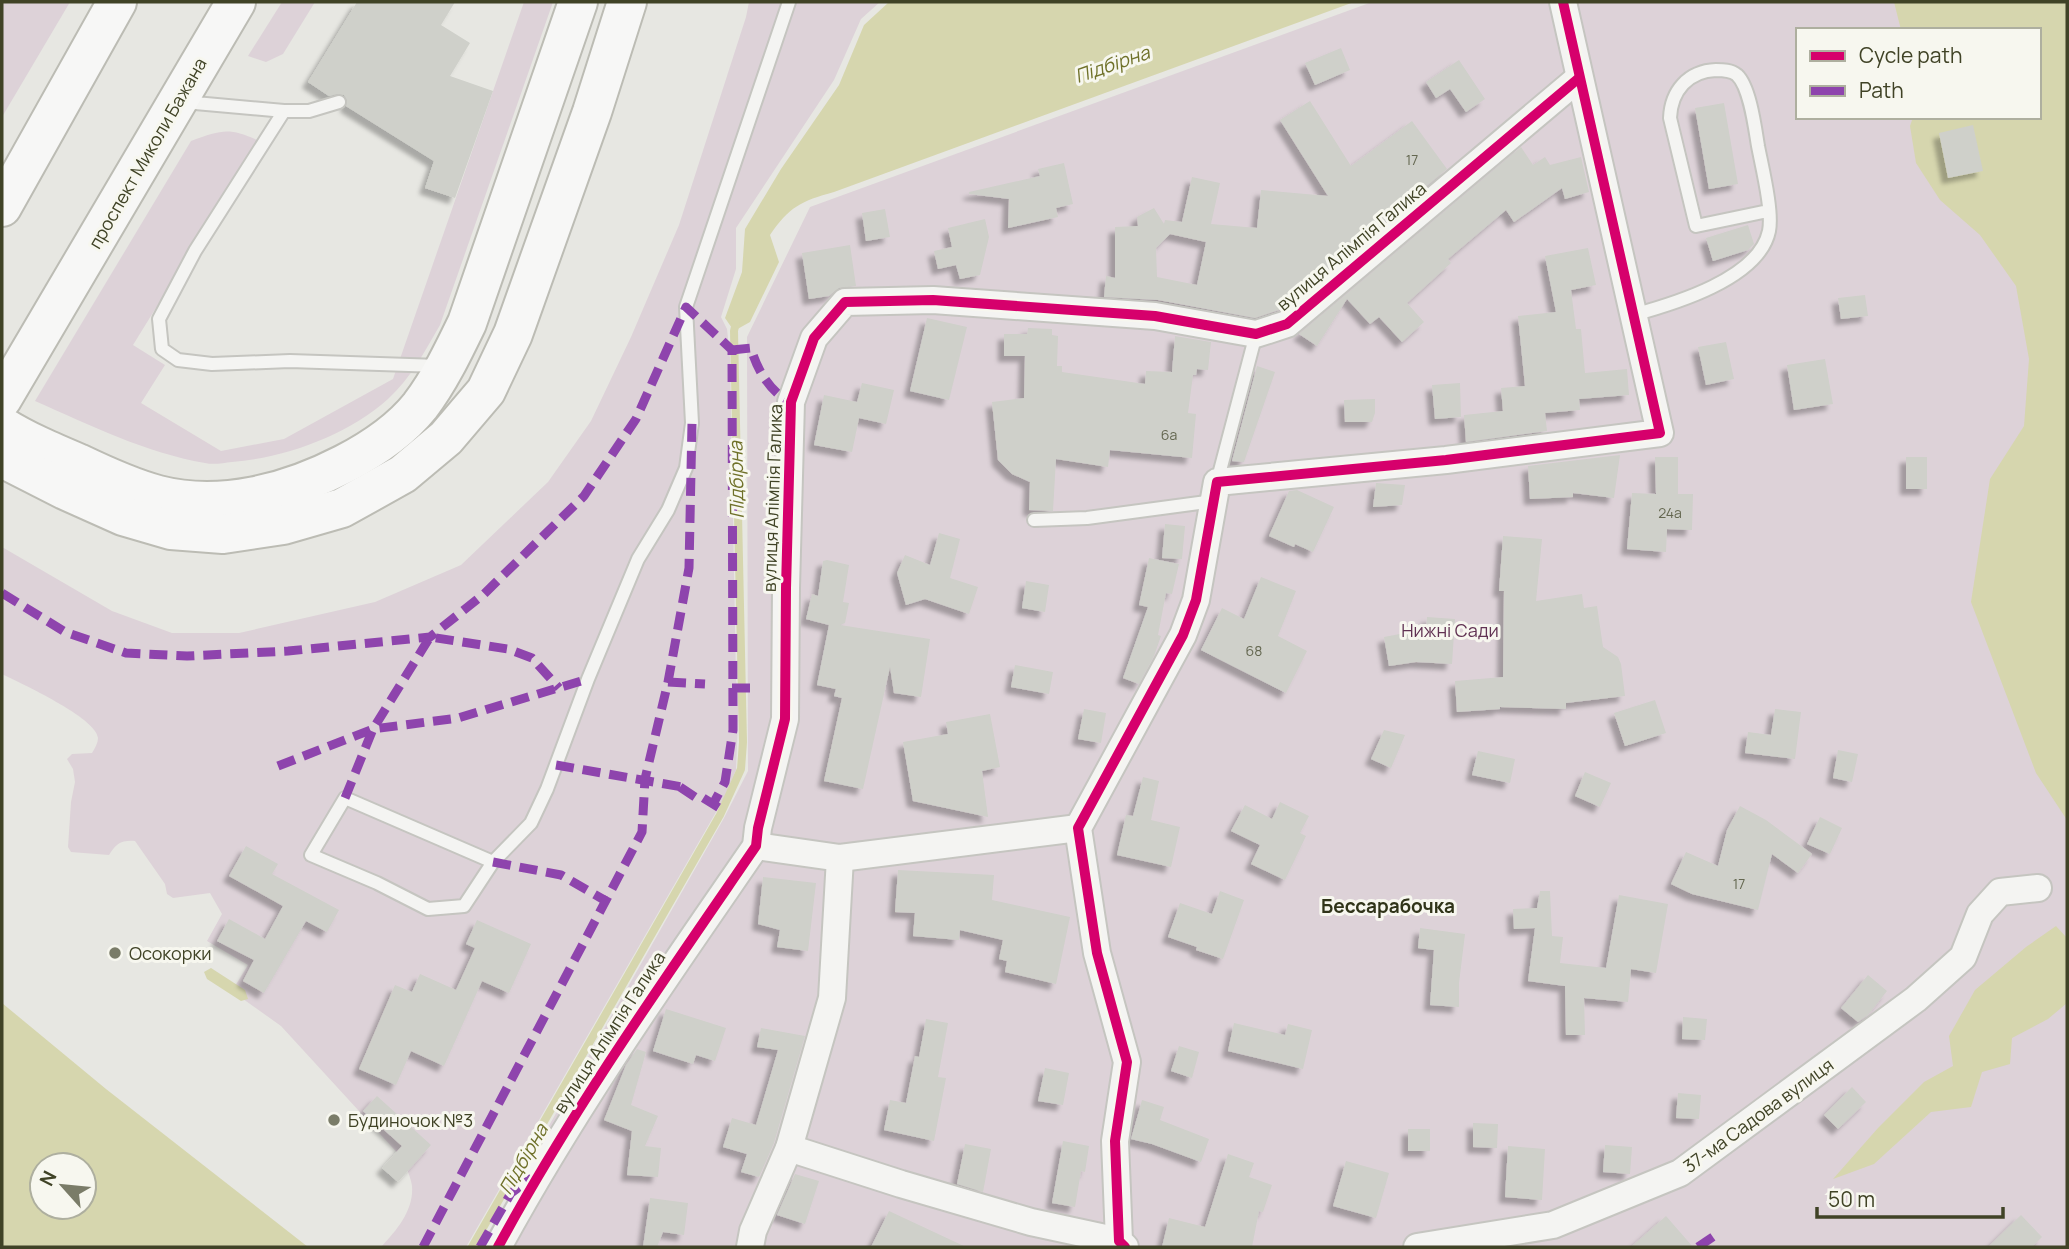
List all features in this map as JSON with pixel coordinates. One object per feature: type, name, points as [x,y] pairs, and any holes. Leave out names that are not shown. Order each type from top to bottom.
[{"type":"highway","points":[[2,207],[117,2]]},
{"type":"highway","name":"проспект Миколи Бажана","points":[[2,399],[236,2]]},
{"type":"highway","points":[[2,426],[21,438],[79,464],[158,495],[207,501],[260,496],[313,480],[375,448],[418,408],[446,367],[467,323],[578,2]]},
{"type":"highway","points":[[2,458],[123,516],[170,530],[223,534],[283,526],[342,508],[403,474],[446,438],[486,391],[513,334],[592,112],[627,2]]},
{"type":"street","points":[[789,1148],[1031,1222],[1122,1244],[1115,1142],[1127,1062],[1097,953],[1077,828],[1183,635],[1196,600],[1215,491],[1660,433],[1563,2]]},
{"type":"street","name":"вулиця Алімпія Галика","points":[[498,1247],[538,1174],[632,1027],[756,846],[785,719],[791,402],[814,338],[845,302],[933,300],[1155,316],[1256,334],[1287,324],[1579,78]]},
{"type":"street","points":[[756,846],[841,858],[1077,828]]},
{"type":"street","points":[[750,1247],[753,1231],[789,1148],[832,998],[841,858]]},
{"type":"street","name":"37-ма Садова вулиця","points":[[1417,1247],[1553,1225],[1680,1173],[1916,999],[1962,957],[1980,914],[2000,892],[2038,888]]},
{"type":"lane","points":[[493,862],[345,798],[311,855],[377,883],[428,909],[464,905],[493,862],[531,823],[638,559],[668,510],[686,468],[692,423],[686,307],[789,2]]},
{"type":"lane","points":[[1633,315],[1680,302],[1705,290],[1751,261],[1769,232],[1768,211],[1752,111],[1741,80],[1728,71],[1699,73],[1678,88],[1671,105],[1671,118],[1696,226],[1768,211]]},
{"type":"lane","points":[[177,100],[284,111],[309,111],[339,102]]},
{"type":"lane","points":[[284,111],[195,251],[159,319],[162,349],[178,360],[212,364],[290,360],[446,367]]},
{"type":"lane","points":[[1034,520],[1087,518],[1215,491],[1256,334]]},
{"type":"green space","points":[[2,2],[70,2],[2,117]]},
{"type":"green space","points":[[282,2],[315,2],[283,54],[266,62],[248,56]]},
{"type":"green space","points":[[524,2],[553,2],[440,325],[411,373],[388,399],[335,434],[294,450],[252,460],[215,464],[140,445],[35,401],[191,141],[225,132],[259,141],[133,345],[165,365],[141,403],[221,451],[284,439],[393,379]]},
{"type":"green space","points":[[749,2],[880,2],[861,19],[834,80],[736,228],[736,269],[721,317],[727,329],[730,358],[736,680],[739,697],[736,770],[723,800],[466,1247],[368,1247],[382,1246],[399,1226],[407,1211],[412,1186],[403,1159],[281,1026],[232,991],[248,965],[207,941],[222,914],[210,893],[173,898],[167,894],[165,884],[135,841],[119,844],[109,855],[71,852],[68,847],[75,782],[73,769],[67,759],[72,754],[92,753],[98,738],[94,730],[72,711],[2,674],[2,547],[112,611],[172,633],[239,633],[375,602],[461,565],[548,482],[591,421],[679,225]]},
{"type":"green space","name":"Нижні Сади","points":[[1372,2],[2067,2],[2067,1247],[480,1247],[724,818],[748,771],[747,337],[810,207]]},
{"type":"water","points":[[889,2],[1354,2],[804,202],[790,211],[770,235],[779,262],[750,322],[734,331],[725,318],[742,272],[745,229],[781,169],[839,85],[864,25]]},
{"type":"water","points":[[1894,2],[2067,2],[2067,820],[2036,773],[1971,602],[1990,479],[2024,426],[2029,359],[2016,286],[1980,235],[1940,200],[1916,163],[1910,126],[1912,119],[2041,119],[2041,28],[1900,28]]},
{"type":"water","points":[[2056,926],[2067,938],[2067,1003],[2048,1019],[2012,1038],[2010,1064],[1982,1072],[1971,1107],[1931,1112],[1874,1164],[1833,1179],[1924,1082],[1953,1066],[1949,1036],[1975,990],[2026,947]]},
{"type":"water","points":[[211,968],[245,990],[248,999],[241,1001],[207,979],[204,972]]},
{"type":"water","points":[[2,1003],[106,1089],[308,1247],[2,1247]]},
{"type":"building","points":[[357,2],[455,2],[441,25],[470,43],[450,76],[493,91],[455,198],[425,188],[434,161],[346,106],[344,95],[329,96],[308,82]]},
{"type":"building","points":[[1341,48],[1350,70],[1315,85],[1305,63]]},
{"type":"building","points":[[1459,60],[1485,99],[1466,112],[1450,89],[1436,98],[1426,82]]},
{"type":"building","points":[[1310,101],[1351,166],[1412,121],[1447,169],[1279,310],[1255,318],[1158,300],[1104,297],[1106,276],[1115,278],[1115,227],[1138,226],[1137,217],[1154,208],[1164,224],[1165,220],[1182,222],[1192,177],[1220,183],[1211,224],[1257,228],[1261,190],[1328,196],[1280,120]],"holes":[[[1170,234],[1206,242],[1197,285],[1157,277],[1156,248]]]},
{"type":"building","points":[[1724,103],[1738,184],[1709,189],[1695,108]]},
{"type":"building","points":[[1973,125],[1983,171],[1948,178],[1939,133]]},
{"type":"building","points":[[1521,147],[1533,165],[1545,157],[1550,165],[1581,157],[1589,192],[1565,199],[1562,188],[1514,222],[1506,210],[1448,259],[1451,263],[1407,303],[1424,322],[1402,342],[1379,317],[1370,324],[1347,299],[1317,346],[1299,334]]},
{"type":"building","points":[[1064,163],[1073,204],[1056,208],[1058,217],[1008,228],[1009,199],[969,194],[1040,176],[1038,169]]},
{"type":"building","points":[[885,209],[890,237],[866,241],[862,213]]},
{"type":"building","points":[[985,219],[989,237],[980,275],[960,279],[956,265],[938,269],[934,251],[952,247],[948,228]]},
{"type":"building","points":[[1748,225],[1754,244],[1748,250],[1713,261],[1706,238]]},
{"type":"building","points":[[850,245],[856,286],[839,288],[829,296],[809,299],[802,253]]},
{"type":"building","points":[[1588,248],[1596,285],[1571,290],[1576,329],[1581,329],[1585,373],[1627,369],[1629,395],[1579,399],[1580,410],[1545,413],[1547,431],[1466,442],[1464,415],[1503,411],[1501,388],[1525,386],[1518,316],[1556,312],[1545,256]]},
{"type":"building","points":[[1865,295],[1868,316],[1841,319],[1838,298]]},
{"type":"building","points":[[927,318],[967,327],[949,400],[910,391]]},
{"type":"building","points":[[1028,328],[1052,329],[1052,335],[1058,336],[1057,366],[1062,366],[1062,372],[1145,384],[1146,371],[1172,372],[1175,336],[1211,342],[1208,370],[1197,369],[1196,375],[1193,375],[1188,413],[1196,414],[1192,458],[1110,450],[1108,467],[1056,459],[1053,511],[1029,510],[1030,482],[1012,474],[998,460],[992,402],[1024,398],[1025,356],[1004,356],[1004,334],[1027,334]]},
{"type":"building","points":[[1726,342],[1734,379],[1706,385],[1698,347]]},
{"type":"building","points":[[1825,359],[1833,404],[1794,410],[1787,365]]},
{"type":"building","points":[[1257,366],[1275,372],[1244,462],[1232,461]]},
{"type":"building","points":[[862,383],[894,390],[886,424],[859,418],[852,452],[814,445],[824,395],[857,402]]},
{"type":"building","points":[[1460,383],[1461,417],[1435,419],[1432,385]]},
{"type":"building","points":[[1375,399],[1372,422],[1345,422],[1344,400]]},
{"type":"building","points":[[1620,455],[1614,498],[1573,493],[1573,497],[1530,499],[1528,466]]},
{"type":"building","points":[[1655,457],[1678,457],[1678,494],[1693,494],[1692,530],[1667,529],[1666,552],[1627,549],[1632,493],[1656,494]]},
{"type":"building","points":[[1906,457],[1927,457],[1927,489],[1906,489]]},
{"type":"building","points":[[1376,483],[1405,485],[1402,505],[1373,507]]},
{"type":"building","points":[[1297,490],[1334,507],[1313,552],[1269,536],[1289,491]]},
{"type":"building","points":[[1165,524],[1185,526],[1182,559],[1162,558]]},
{"type":"building","points":[[939,533],[960,539],[950,578],[978,587],[969,614],[925,599],[906,605],[897,573],[905,555],[930,565]]},
{"type":"building","points":[[1503,536],[1542,539],[1536,601],[1582,594],[1584,608],[1597,606],[1603,647],[1618,657],[1625,696],[1566,703],[1566,709],[1500,707],[1457,712],[1455,681],[1503,677],[1504,591],[1499,591]]},
{"type":"building","points":[[1149,558],[1179,564],[1172,594],[1166,593],[1158,635],[1161,636],[1139,684],[1123,678],[1148,607],[1139,605]]},
{"type":"building","points":[[823,561],[849,565],[843,602],[849,603],[845,623],[840,625],[930,639],[921,697],[894,693],[890,667],[863,789],[824,781],[842,698],[834,696],[836,689],[817,685],[829,625],[806,619],[812,594],[818,596]]},
{"type":"building","points":[[1261,577],[1296,591],[1278,636],[1307,651],[1286,693],[1201,650],[1222,608],[1244,619]]},
{"type":"building","points":[[1026,581],[1049,585],[1045,612],[1022,608]]},
{"type":"building","points":[[1427,617],[1455,619],[1452,664],[1416,662],[1389,666],[1384,637],[1426,629]]},
{"type":"building","points":[[1015,665],[1053,672],[1049,694],[1011,687]]},
{"type":"building","points":[[1655,700],[1666,733],[1625,746],[1614,713]]},
{"type":"building","points":[[1084,709],[1106,713],[1101,743],[1078,739]]},
{"type":"building","points":[[1775,709],[1801,712],[1795,759],[1745,753],[1748,732],[1771,735]]},
{"type":"building","points":[[990,714],[1000,767],[982,771],[988,817],[913,801],[903,742],[948,734],[946,722]]},
{"type":"building","points":[[1384,730],[1405,735],[1391,768],[1371,759]]},
{"type":"building","points":[[1838,750],[1858,754],[1852,782],[1833,778]]},
{"type":"building","points":[[1478,751],[1515,759],[1510,783],[1472,775]]},
{"type":"building","points":[[1585,772],[1611,783],[1600,807],[1575,796]]},
{"type":"building","points":[[1143,777],[1159,781],[1151,820],[1180,827],[1171,867],[1117,855],[1126,815],[1133,816]]},
{"type":"building","points":[[1280,802],[1309,816],[1300,833],[1306,836],[1285,880],[1251,864],[1260,845],[1231,831],[1245,805],[1272,819]]},
{"type":"building","points":[[1740,806],[1766,820],[1812,854],[1798,873],[1772,854],[1758,910],[1692,894],[1671,884],[1686,852],[1718,866],[1727,830]]},
{"type":"building","points":[[1820,817],[1842,828],[1830,854],[1807,844]]},
{"type":"building","points":[[246,846],[278,864],[272,874],[339,910],[327,932],[306,921],[264,993],[243,981],[254,960],[217,941],[229,919],[265,939],[283,906],[229,876]]},
{"type":"building","points":[[898,870],[994,875],[992,900],[1070,917],[1056,984],[1005,972],[1007,961],[999,959],[1003,940],[960,930],[959,940],[913,936],[915,913],[895,912]]},
{"type":"building","points":[[763,877],[816,883],[808,951],[777,947],[780,930],[758,924]]},
{"type":"building","points":[[1220,891],[1244,900],[1223,959],[1168,937],[1180,903],[1212,914]]},
{"type":"building","points":[[1540,891],[1550,891],[1552,936],[1563,937],[1560,963],[1606,968],[1619,895],[1668,904],[1656,973],[1631,969],[1628,1002],[1584,998],[1585,1035],[1566,1035],[1565,986],[1528,981],[1535,928],[1514,929],[1513,909],[1537,908]]},
{"type":"building","points":[[477,920],[531,944],[509,993],[482,981],[444,1066],[411,1051],[396,1085],[359,1069],[395,985],[412,992],[420,974],[456,990],[475,948],[466,944]]},
{"type":"building","points":[[1420,928],[1465,934],[1459,1007],[1430,1005],[1434,950],[1418,948]]},
{"type":"building","points":[[1868,975],[1887,991],[1868,1015],[1858,1022],[1841,1008]]},
{"type":"building","points":[[666,1009],[726,1028],[715,1061],[696,1055],[693,1064],[653,1051]]},
{"type":"building","points":[[1683,1017],[1707,1019],[1705,1040],[1682,1039]]},
{"type":"building","points":[[926,1019],[948,1023],[938,1077],[946,1078],[934,1141],[884,1130],[890,1100],[906,1103],[915,1056],[919,1057]]},
{"type":"building","points":[[1234,1023],[1285,1035],[1288,1024],[1312,1030],[1303,1069],[1228,1051]]},
{"type":"building","points":[[761,1028],[805,1036],[774,1143],[759,1177],[741,1172],[747,1154],[723,1147],[732,1118],[756,1125],[778,1050],[757,1047]]},
{"type":"building","points":[[1179,1046],[1199,1052],[1192,1078],[1171,1071]]},
{"type":"building","points":[[637,1049],[646,1052],[631,1105],[658,1116],[645,1146],[661,1148],[658,1177],[627,1175],[632,1131],[604,1120],[626,1065]]},
{"type":"building","points":[[1045,1068],[1069,1073],[1063,1105],[1038,1101]]},
{"type":"building","points":[[1852,1087],[1866,1102],[1838,1129],[1824,1115]]},
{"type":"building","points":[[1678,1093],[1701,1095],[1699,1119],[1676,1118]]},
{"type":"building","points":[[377,1096],[431,1145],[398,1182],[382,1168],[402,1146],[363,1111]]},
{"type":"building","points":[[1142,1100],[1164,1107],[1160,1120],[1209,1139],[1201,1162],[1131,1139]]},
{"type":"building","points":[[1473,1123],[1498,1124],[1497,1148],[1473,1147]]},
{"type":"building","points":[[1408,1129],[1430,1129],[1430,1151],[1408,1151]]},
{"type":"building","points":[[1063,1141],[1089,1146],[1085,1172],[1081,1171],[1075,1207],[1052,1203]]},
{"type":"building","points":[[965,1144],[991,1149],[983,1192],[957,1184]]},
{"type":"building","points":[[1605,1145],[1632,1147],[1630,1174],[1603,1172]]},
{"type":"building","points":[[1508,1146],[1545,1149],[1542,1200],[1505,1197]]},
{"type":"building","points":[[1228,1154],[1254,1163],[1249,1177],[1272,1185],[1263,1212],[1259,1211],[1252,1247],[1162,1247],[1169,1218],[1205,1227]]},
{"type":"building","points":[[1346,1161],[1389,1173],[1376,1218],[1333,1206]]},
{"type":"building","points":[[795,1174],[819,1181],[805,1224],[777,1215]]},
{"type":"building","points":[[650,1198],[688,1203],[684,1235],[663,1232],[657,1247],[643,1247]]},
{"type":"building","points":[[889,1211],[966,1247],[871,1247]]},
{"type":"building","points":[[2021,1215],[2042,1237],[2032,1247],[1988,1247]]},
{"type":"building","points":[[1666,1216],[1693,1247],[1631,1247]]},
{"type":"waterway","name":"Підбірна","points":[[472,1247],[720,815],[741,769],[743,742],[734,331],[736,322]]},
{"type":"marked path","points":[[2,593],[65,632],[126,653],[187,656],[288,651],[430,637],[484,594],[584,496],[636,419],[686,307],[732,350],[733,730],[725,782],[713,804]]},
{"type":"marked path","points":[[732,350],[751,348],[765,380],[777,393],[791,402]]},
{"type":"marked path","points":[[423,1247],[642,832],[645,779],[668,682],[689,568],[692,423]]},
{"type":"marked path","points":[[278,766],[373,729],[430,637],[508,649],[532,658],[559,688]]},
{"type":"marked path","points":[[345,798],[373,729],[458,718],[588,679]]},
{"type":"marked path","points":[[668,682],[705,684]]},
{"type":"marked path","points":[[732,688],[751,688]]},
{"type":"marked path","points":[[556,765],[688,788]]},
{"type":"marked path","points":[[680,787],[726,812]]},
{"type":"marked path","points":[[493,862],[561,875],[606,901]]},
{"type":"marked path","points":[[480,1247],[511,1193],[532,1178]]},
{"type":"marked path","points":[[1698,1247],[1720,1232]]},
{"type":"cycle path","points":[[1125,1247],[1119,1241],[1115,1141],[1127,1062],[1097,953],[1078,828],[1183,635],[1196,600],[1217,482],[1446,460],[1660,433],[1563,2]]},
{"type":"cycle path","points":[[498,1247],[589,1093],[756,846],[785,719],[791,402],[814,338],[845,302],[933,300],[1155,316],[1256,334],[1287,324],[1579,78]]},
{"type":"place","name":"Осокорки","points":[[115,953]]},
{"type":"place","name":"Будиночок №3","points":[[334,1120]]},
{"type":"district","name":"Бессарабочка","points":[[1388,906]]}]
